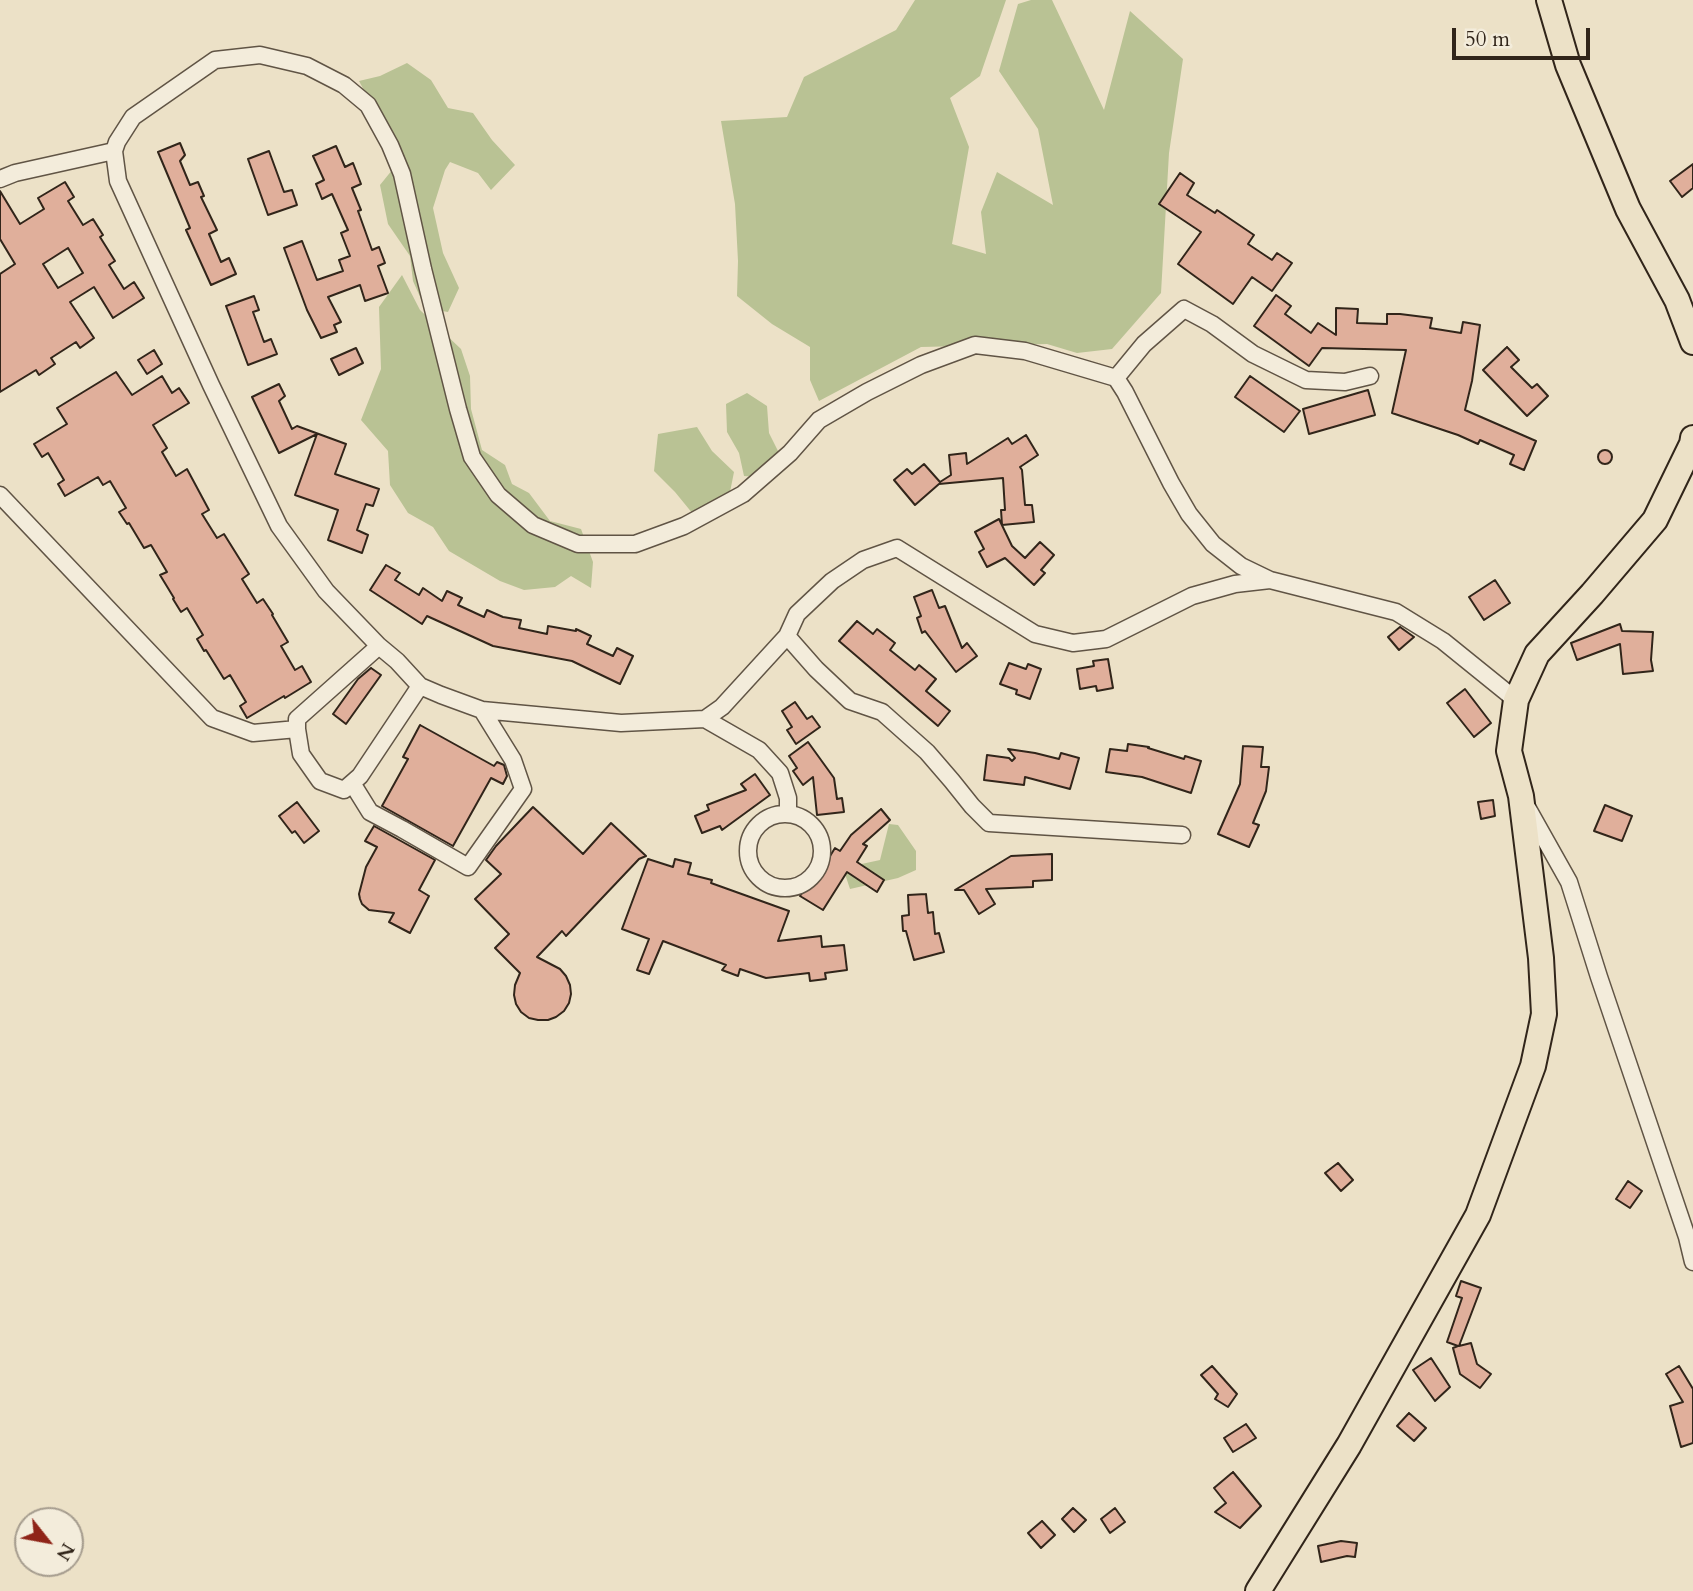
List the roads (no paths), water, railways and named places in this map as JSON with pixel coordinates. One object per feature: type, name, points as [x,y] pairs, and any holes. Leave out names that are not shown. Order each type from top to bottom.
[{"type":"main road","points":[[1549,0],[1568,65],[1623,197],[1677,300],[1693,342]]},
{"type":"main road","points":[[1258,1591],[1349,1446],[1478,1215],[1533,1066],[1544,1014],[1541,958],[1521,796],[1509,751],[1516,700],[1537,654],[1655,520],[1693,438]]},
{"type":"street","points":[[1270,580],[1236,584],[1192,596],[1106,639],[1073,643],[1035,634],[897,548],[863,560],[832,581],[797,614],[787,636],[722,707],[705,719],[621,723],[482,710],[441,695],[421,686],[326,591],[279,526],[118,181],[114,151],[117,142],[133,117],[215,60],[260,55],[307,66],[344,85],[368,105],[402,174],[423,269],[472,457],[498,495],[533,525],[578,544],[635,544],[684,526],[743,494],[790,453],[819,421],[921,365],[975,345],[1025,351],[1116,378],[1189,514],[1213,544],[1241,566],[1270,580],[1396,612],[1443,641],[1516,700]]},
{"type":"street","points":[[0,179],[15,173],[114,151]]},
{"type":"street","points":[[1116,378],[1144,344],[1184,309],[1212,324],[1253,354],[1306,380],[1345,382],[1370,376]]},
{"type":"street","points":[[0,495],[212,718],[254,733],[297,729]]},
{"type":"street","points":[[787,636],[816,669],[850,701],[882,712],[927,752],[989,823],[1182,835]]},
{"type":"street","points":[[379,646],[297,719],[301,754],[320,781],[344,790],[360,776],[421,686]]},
{"type":"street","points":[[352,783],[370,812],[468,867],[523,789],[513,760],[482,710]]},
{"type":"street","points":[[705,719],[759,750],[780,774],[788,798],[788,813]]},
{"type":"street","points":[[1521,796],[1569,882],[1693,1262]]},
{"type":"street","points":[[788,813],[803,818],[814,828],[821,842],[822,857],[816,872],[805,882],[790,888],[765,883],[755,874],[749,862],[748,849],[752,834],[761,823],[774,815],[788,813]]}]
